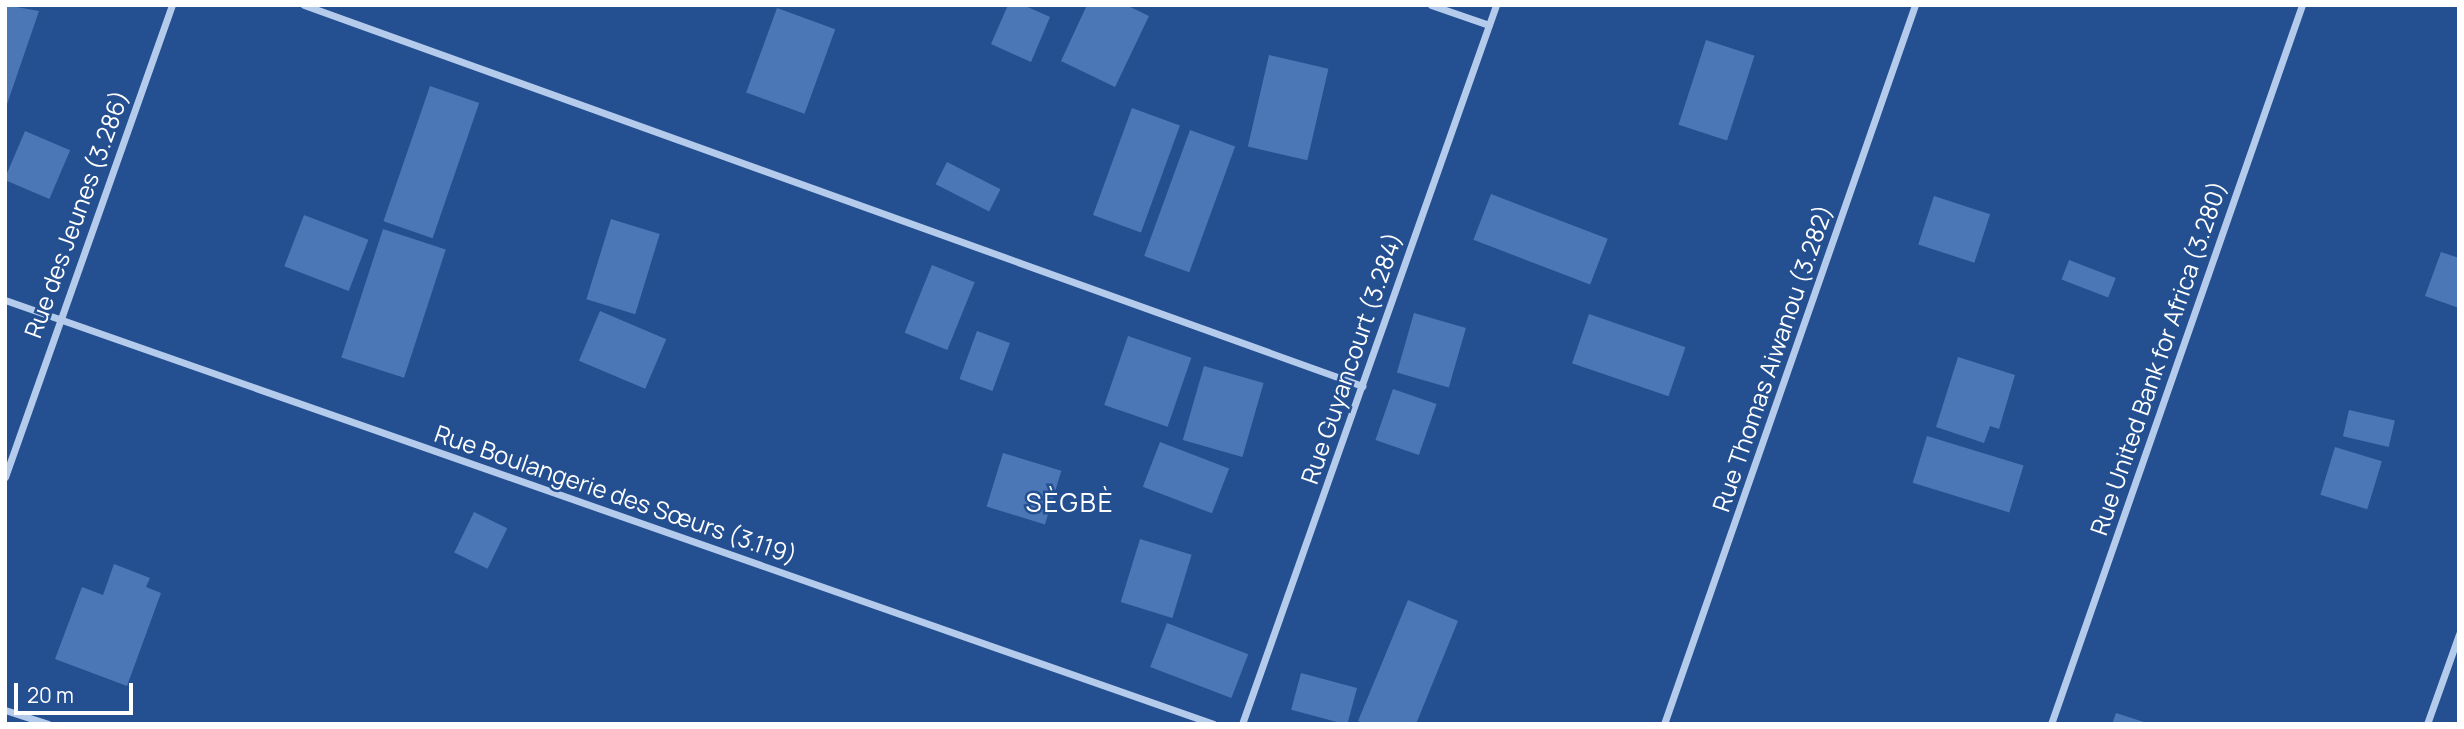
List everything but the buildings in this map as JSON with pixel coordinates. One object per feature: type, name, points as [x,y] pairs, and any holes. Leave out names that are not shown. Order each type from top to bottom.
[{"type":"street","name":"Rue des Jeunes (3.286)","points":[[5,477],[58,318],[172,5]]},
{"type":"street","points":[[304,5],[1362,386]]},
{"type":"street","points":[[1431,5],[1489,25]]},
{"type":"street","name":"Rue Guyancourt (3.284)","points":[[1242,724],[1496,5]]},
{"type":"street","name":"Rue Thomas Aiwanou (3.282)","points":[[1664,724],[1915,5]]},
{"type":"street","name":"Rue United Bank for Africa (3.280)","points":[[2051,724],[2301,5]]},
{"type":"street","name":"Rue Boulangerie des Sœurs (3.119)","points":[[5,300],[1214,724]]},
{"type":"street","points":[[2427,724],[2459,634]]},
{"type":"street","points":[[5,710],[48,724]]},
{"type":"district","name":"SÈGBÈ","points":[[1070,503]]}]
